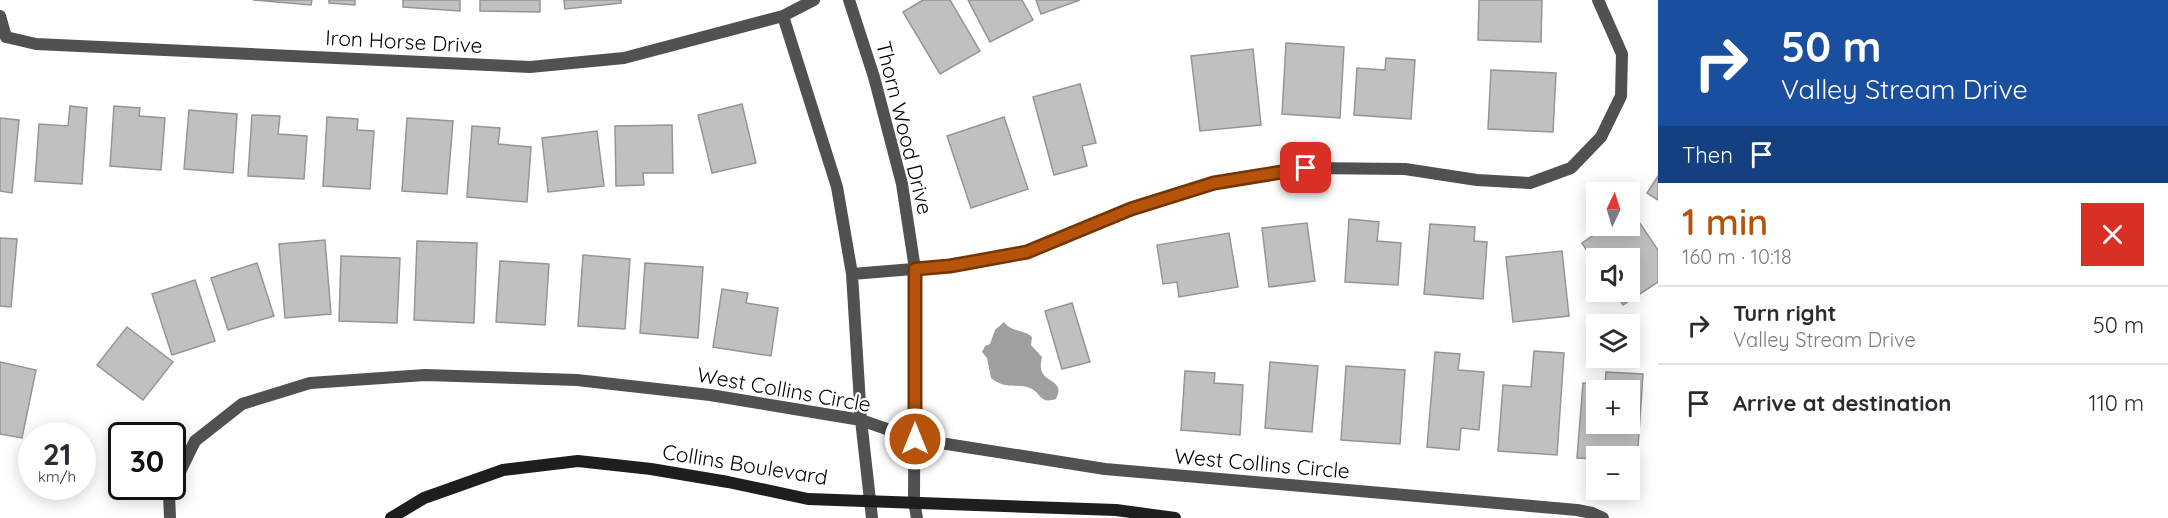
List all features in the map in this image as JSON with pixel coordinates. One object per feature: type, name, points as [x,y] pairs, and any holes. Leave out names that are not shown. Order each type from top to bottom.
[{"type":"street","name":"Iron Horse Drive","points":[[0,16],[6,37],[36,44],[530,67],[624,58],[783,16],[814,0]]},
{"type":"street","name":"Thorn Wood Drive","points":[[849,0],[874,77],[902,184],[915,269],[914,502],[917,518]]},
{"type":"street","points":[[852,274],[950,266],[1027,252],[1131,209],[1214,183],[1306,168],[1405,170],[1477,180],[1530,183],[1571,168],[1601,137],[1621,96],[1622,54],[1598,0]]},
{"type":"street","points":[[783,16],[837,187],[852,274],[861,420],[872,518]]},
{"type":"street","name":"West Collins Circle","points":[[170,518],[169,495],[195,441],[242,404],[310,383],[425,375],[577,380],[710,395],[861,420],[915,439],[1124,471],[1577,510],[1603,518]]},
{"type":"street","name":"Collins Boulevard","points":[[391,518],[424,498],[503,470],[578,460],[695,477],[808,499],[1116,510],[1175,518]]},
{"type":"shaded area","points":[[1004,322],[1011,328],[1032,337],[1031,345],[1042,357],[1041,367],[1044,376],[1057,385],[1056,399],[1044,400],[1032,389],[1002,384],[991,378],[987,358],[982,352],[985,346],[990,344],[995,330]]},
{"type":"building","points":[[253,0],[312,0],[311,5]]},
{"type":"building","points":[[329,0],[355,0],[355,5],[329,3]]},
{"type":"building","points":[[403,0],[460,0],[460,11],[403,7]]},
{"type":"building","points":[[480,0],[540,0],[540,12],[480,11]]},
{"type":"building","points":[[564,0],[621,0],[621,3],[565,9]]},
{"type":"building","points":[[923,0],[950,0],[980,51],[940,74],[903,12]]},
{"type":"building","points":[[968,0],[1022,0],[1033,20],[990,42]]},
{"type":"building","points":[[1036,0],[1080,0],[1041,14]]},
{"type":"building","points":[[1479,0],[1542,0],[1541,42],[1478,40]]},
{"type":"building","points":[[1286,43],[1344,47],[1340,118],[1282,114]]},
{"type":"building","points":[[1253,49],[1261,125],[1200,131],[1191,56]]},
{"type":"building","points":[[1386,58],[1415,60],[1411,119],[1354,115],[1357,68],[1385,70]]},
{"type":"building","points":[[1491,70],[1556,73],[1553,132],[1488,129]]},
{"type":"building","points":[[1080,84],[1096,143],[1082,146],[1087,166],[1054,175],[1033,97]]},
{"type":"building","points":[[742,104],[756,163],[712,173],[698,115]]},
{"type":"building","points":[[70,106],[87,108],[82,184],[35,181],[39,124],[68,126]]},
{"type":"building","points":[[114,106],[140,108],[139,116],[165,118],[161,170],[110,166]]},
{"type":"building","points":[[189,110],[237,114],[233,173],[184,169]]},
{"type":"building","points":[[252,115],[280,116],[278,134],[307,136],[304,179],[248,176]]},
{"type":"building","points":[[327,117],[358,119],[357,130],[374,131],[370,189],[323,186]]},
{"type":"building","points":[[1004,117],[1028,189],[971,208],[947,136]]},
{"type":"building","points":[[0,118],[19,120],[12,193],[0,191]]},
{"type":"building","points":[[407,118],[453,121],[447,194],[402,191]]},
{"type":"building","points":[[672,125],[673,173],[643,173],[644,185],[616,186],[615,126]]},
{"type":"building","points":[[472,126],[500,128],[498,144],[531,147],[527,202],[467,197]]},
{"type":"building","points":[[597,131],[604,186],[548,192],[542,138]]},
{"type":"building","points":[[1658,176],[1658,200],[1647,193]]},
{"type":"building","points":[[1349,219],[1379,222],[1377,241],[1401,243],[1398,285],[1345,282]]},
{"type":"building","points":[[1307,223],[1315,281],[1269,287],[1262,228]]},
{"type":"building","points":[[1640,223],[1658,250],[1658,282],[1640,294],[1640,248],[1586,249],[1582,243],[1592,236],[1640,236]]},
{"type":"building","points":[[1430,224],[1475,227],[1474,241],[1487,242],[1483,299],[1424,294]]},
{"type":"building","points":[[1229,233],[1238,287],[1179,297],[1177,282],[1163,284],[1157,245]]},
{"type":"building","points":[[0,238],[17,239],[11,307],[0,306]]},
{"type":"building","points":[[325,240],[331,314],[285,318],[279,244]]},
{"type":"building","points":[[417,241],[477,243],[474,323],[414,320]]},
{"type":"building","points":[[1562,251],[1569,316],[1513,322],[1506,257]]},
{"type":"building","points":[[583,255],[630,259],[625,329],[578,326]]},
{"type":"building","points":[[341,256],[400,258],[397,323],[339,321]]},
{"type":"building","points":[[500,261],[549,264],[545,325],[496,322]]},
{"type":"building","points":[[257,263],[274,316],[228,330],[211,278]]},
{"type":"building","points":[[645,263],[703,267],[698,338],[640,333]]},
{"type":"building","points":[[195,280],[215,341],[172,355],[152,294]]},
{"type":"building","points":[[722,289],[748,293],[746,303],[778,308],[771,356],[713,347]]},
{"type":"building","points":[[1072,303],[1090,362],[1062,369],[1045,311]]},
{"type":"building","points":[[127,327],[173,362],[143,400],[97,365]]},
{"type":"building","points":[[1534,351],[1564,353],[1557,455],[1498,451],[1503,385],[1531,387]]},
{"type":"building","points":[[1435,352],[1460,354],[1458,370],[1484,372],[1479,430],[1461,428],[1459,450],[1427,447]]},
{"type":"building","points":[[0,362],[36,370],[25,422],[18,422],[18,437],[0,434]]},
{"type":"building","points":[[1270,362],[1318,366],[1312,432],[1265,428]]},
{"type":"building","points":[[1346,366],[1405,370],[1400,444],[1341,440]]},
{"type":"building","points":[[1185,371],[1215,373],[1214,383],[1243,385],[1240,435],[1181,430]]},
{"type":"building","points":[[1606,372],[1643,374],[1640,418],[1640,380],[1605,380]]},
{"type":"building","points":[[1583,383],[1586,383],[1586,434],[1639,434],[1638,446],[1586,446],[1586,458],[1577,458]]},
{"type":"route","points":[[915,439],[915,269],[950,266],[1027,252],[1131,209],[1214,183],[1306,168]]}]
